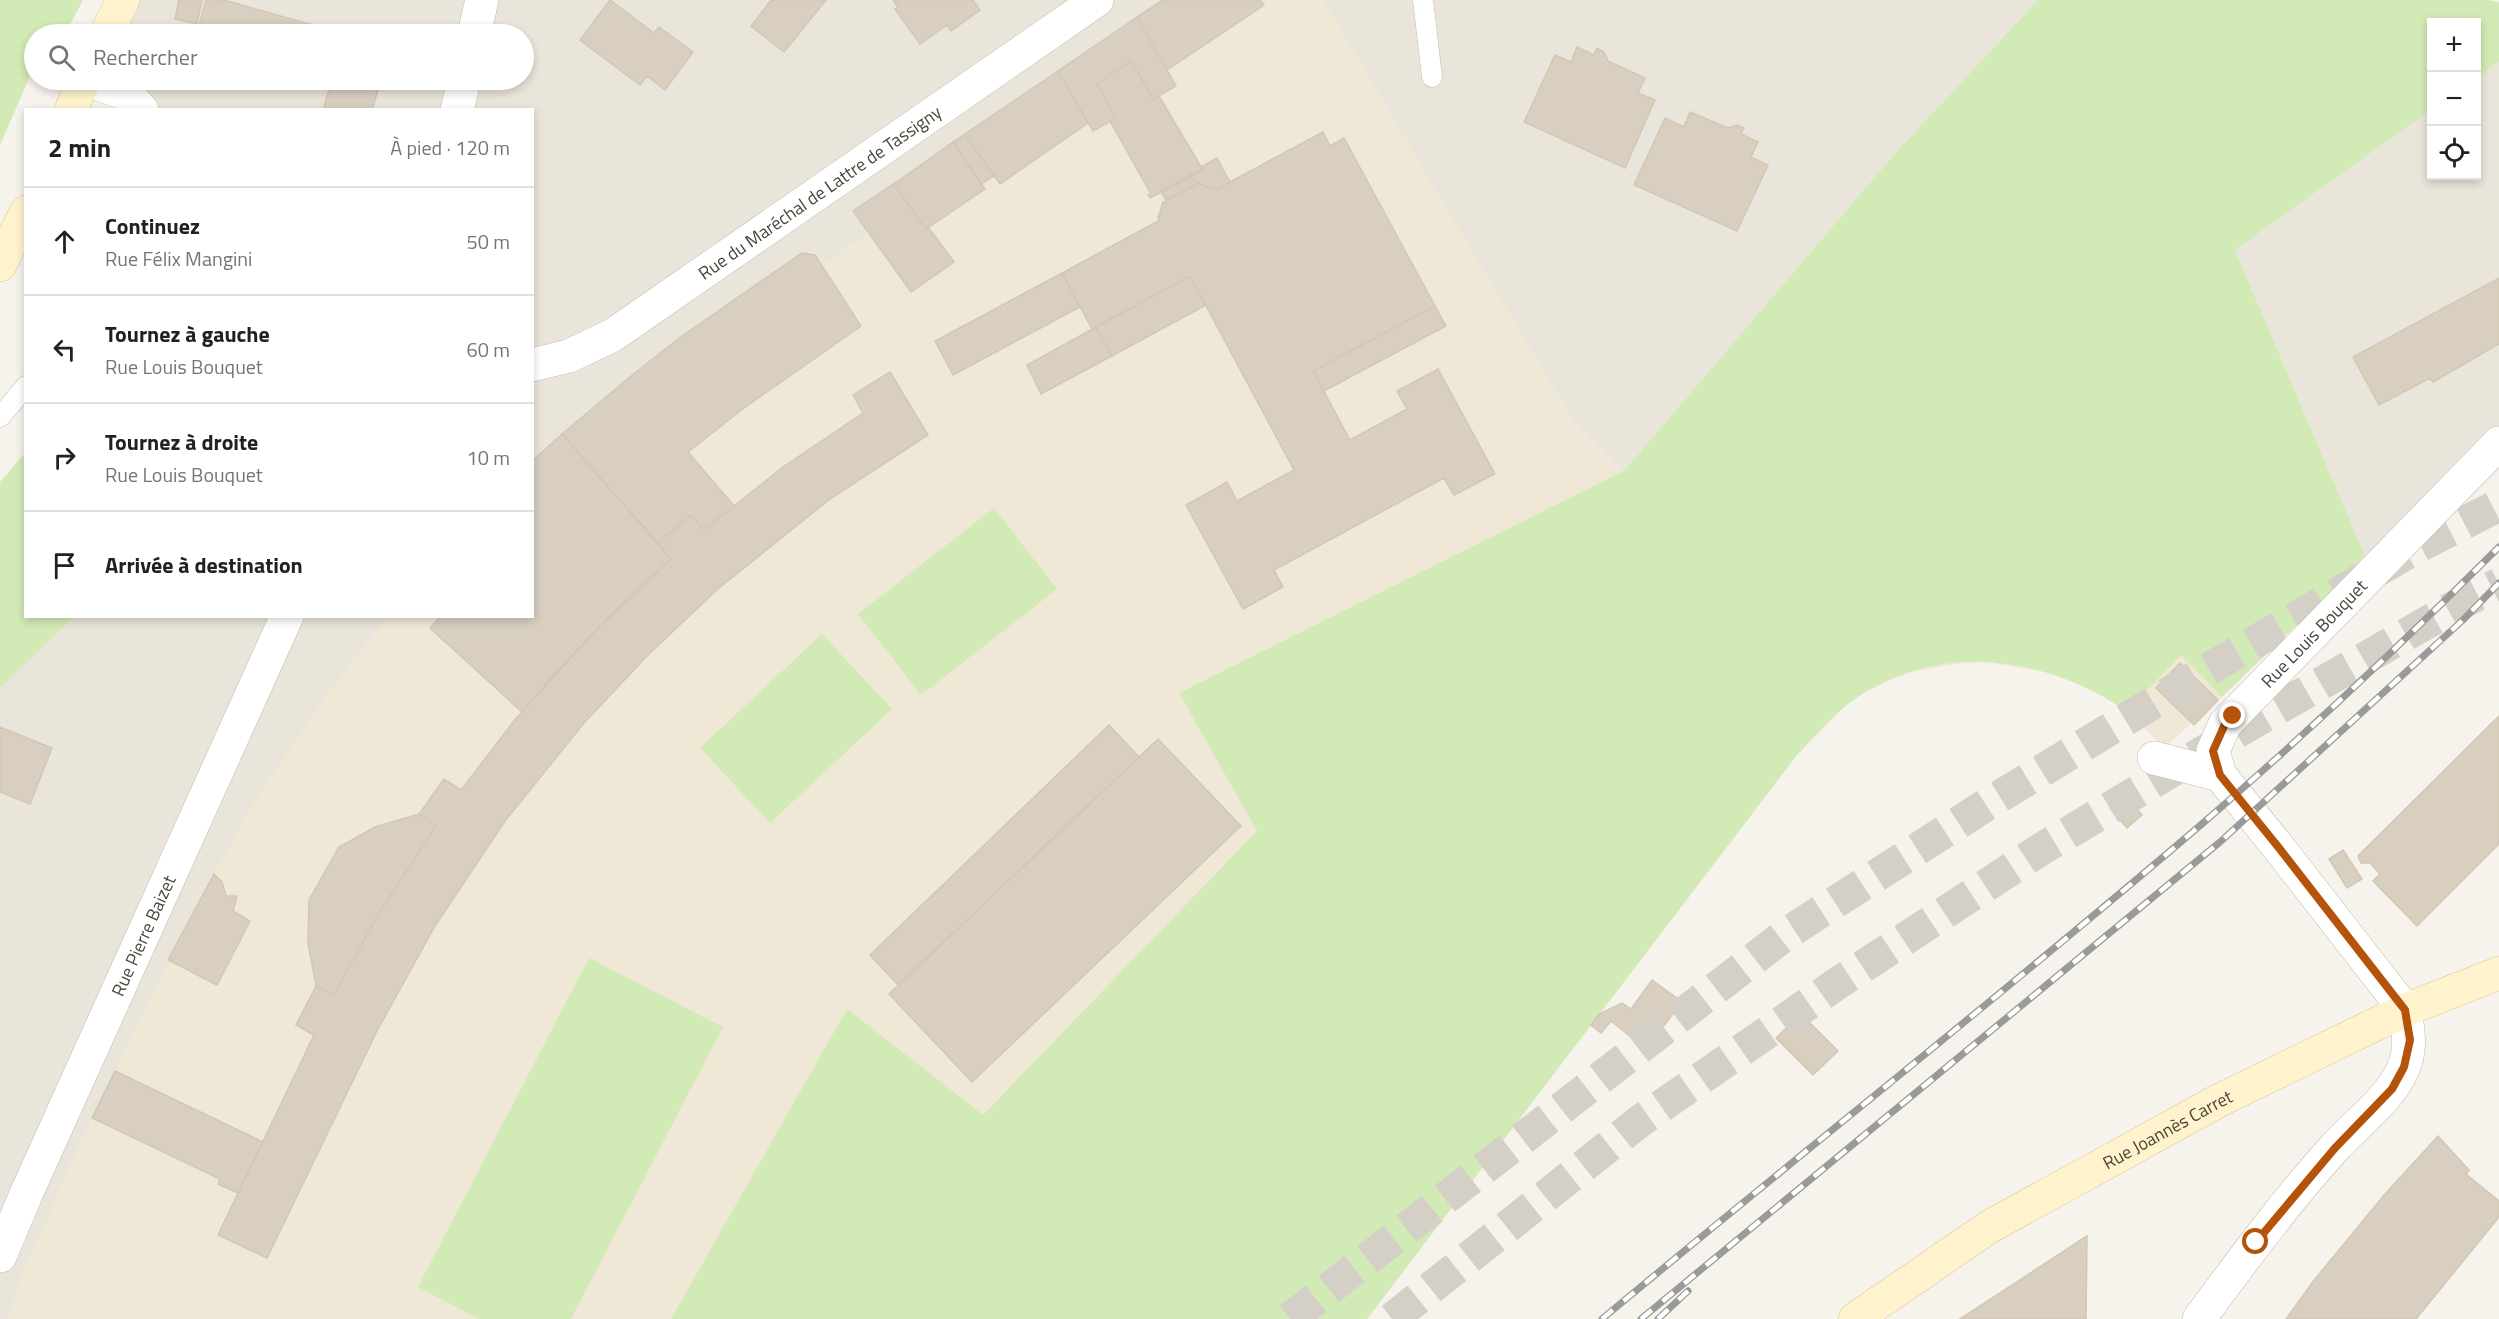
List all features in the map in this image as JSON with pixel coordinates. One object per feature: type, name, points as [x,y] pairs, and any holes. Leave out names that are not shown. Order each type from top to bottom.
[{"type":"street","points":[[111,24],[123,0]]},
{"type":"street","points":[[476,24],[482,0]]},
{"type":"street","name":"Rue du Maréchal de Lattre de Tassigny","points":[[534,364],[569,356],[613,335],[1097,0]]},
{"type":"street","points":[[72,108],[80,90]]},
{"type":"street","points":[[115,90],[128,95],[140,108]]},
{"type":"street","points":[[457,108],[462,90]]},
{"type":"street","points":[[0,265],[24,216]]},
{"type":"street","name":"Rue Louis Bouquet","points":[[2405,1010],[2220,775],[2213,751],[2225,724],[2499,443]]},
{"type":"street","points":[[245,707],[241,671],[263,618]]},
{"type":"street","name":"Rue Pierre Baizet","points":[[0,1256],[286,618]]},
{"type":"street","points":[[2154,758],[2220,775]]},
{"type":"street","name":"Rue Joannès Carret","points":[[1856,1319],[1989,1227],[2220,1100],[2405,1010],[2499,973]]},
{"type":"street","points":[[2199,1319],[2256,1242],[2327,1156],[2392,1089],[2404,1067],[2410,1040],[2405,1010]]},
{"type":"lane","points":[[1423,0],[1432,77]]},
{"type":"lane","points":[[0,417],[24,388]]},
{"type":"shaded area","points":[[129,0],[2038,0],[1898,150],[1624,471],[671,1319],[0,1319],[0,689],[72,618],[534,618],[534,108],[116,108],[119,90],[534,90],[534,24],[126,24]]},
{"type":"shaded area","points":[[1163,0],[1323,0],[1573,420],[1624,471],[1898,150],[2237,681],[2194,725],[2192,723],[2164,748],[2127,711],[2086,686],[2051,673],[1986,662],[1955,664],[1916,671],[1890,680],[1846,705],[1797,755],[1367,1319],[7,1319],[25,1265],[40,1236],[66,1172],[201,895],[261,791],[333,686],[386,618],[534,618],[534,460],[631,376],[728,303],[802,253],[815,255],[822,266],[868,233],[853,211]]},
{"type":"shaded area","points":[[2499,62],[2499,469],[2386,582],[2366,558],[2235,250],[2427,113],[2427,180],[2481,180],[2481,75]]},
{"type":"green space","points":[[0,0],[83,0],[70,24],[24,24],[24,90],[0,145]]},
{"type":"green space","points":[[2038,0],[2488,0],[2499,2],[2499,62],[2481,75],[2481,18],[2427,18],[2427,113],[2235,250],[2366,558],[2222,697],[2181,655],[2127,711],[2097,693],[2065,679],[2032,669],[1998,663],[1964,662],[1930,667],[1897,677],[1855,699],[1829,721],[1797,755],[1367,1319],[671,1319],[847,1009],[983,1115],[1257,831],[1179,693],[1624,471],[1898,150]]},
{"type":"green space","points":[[24,454],[24,618],[72,618],[0,689],[0,482]]},
{"type":"green space","points":[[994,508],[1057,589],[921,695],[858,614]]},
{"type":"green space","points":[[822,634],[892,709],[770,823],[700,748]]},
{"type":"green space","points":[[589,958],[723,1027],[571,1319],[479,1319],[418,1287]]},
{"type":"building","points":[[179,0],[202,0],[197,24],[175,19]]},
{"type":"building","points":[[206,0],[224,0],[309,24],[200,24]]},
{"type":"building","points":[[610,0],[654,33],[659,27],[693,52],[665,90],[647,76],[640,85],[580,40]]},
{"type":"building","points":[[771,0],[826,0],[784,52],[751,26]]},
{"type":"building","points":[[893,0],[973,0],[980,10],[951,31],[947,25],[920,44],[895,9],[898,7]]},
{"type":"building","points":[[1163,0],[1260,0],[1264,5],[1167,70],[1137,17]]},
{"type":"building","points":[[1137,17],[1176,86],[1153,99],[1131,61],[1097,84],[1116,118],[1093,131],[1058,71]]},
{"type":"building","points":[[1577,47],[1594,55],[1597,48],[1604,52],[1608,61],[1645,78],[1638,93],[1655,100],[1625,168],[1524,122],[1555,55],[1571,62]]},
{"type":"building","points":[[1131,61],[1153,99],[1159,96],[1203,170],[1150,198],[1148,195],[1151,194],[1110,121],[1116,118],[1097,84]]},
{"type":"building","points":[[1058,71],[1088,123],[1000,184],[965,134]]},
{"type":"building","points":[[329,90],[378,90],[373,108],[324,108]]},
{"type":"building","points":[[1690,112],[1728,128],[1737,125],[1744,128],[1741,134],[1758,142],[1751,157],[1768,165],[1737,231],[1634,185],[1665,118],[1684,127]]},
{"type":"building","points":[[1323,132],[1330,146],[1344,138],[1435,306],[1313,371],[1350,440],[1407,409],[1397,391],[1438,369],[1495,474],[1454,495],[1444,478],[1274,570],[1283,587],[1243,609],[1186,505],[1227,482],[1237,501],[1294,470],[1190,276],[1092,329],[1062,273],[1160,220],[1158,218],[1163,202],[1198,183],[1215,190]]},
{"type":"building","points":[[965,134],[994,176],[981,184],[953,142]]},
{"type":"building","points":[[953,142],[985,189],[926,229],[894,184]]},
{"type":"building","points":[[1217,158],[1230,182],[1215,190],[1198,183],[1196,185],[1191,175],[1203,170],[1201,167]]},
{"type":"building","points":[[1191,175],[1196,185],[1166,200],[1161,191]]},
{"type":"building","points":[[896,182],[894,184],[926,229],[928,227],[954,262],[911,292],[853,211]]},
{"type":"building","points":[[802,253],[815,255],[861,326],[744,408],[688,452],[734,506],[704,530],[691,515],[658,543],[562,434],[682,336]]},
{"type":"building","points":[[1062,273],[1080,307],[953,375],[935,341]]},
{"type":"building","points":[[1190,276],[1206,305],[1112,356],[1096,327]]},
{"type":"building","points":[[2499,278],[2499,344],[2433,382],[2430,378],[2379,405],[2353,357]]},
{"type":"building","points":[[1435,306],[1446,326],[1324,391],[1313,371]]},
{"type":"building","points":[[1096,327],[1112,356],[1041,394],[1027,365]]},
{"type":"building","points":[[890,372],[928,435],[830,499],[719,588],[648,655],[584,723],[505,821],[435,926],[378,1029],[267,1258],[218,1235],[314,1035],[296,1025],[316,986],[334,995],[379,913],[436,826],[419,814],[444,779],[461,790],[514,721],[560,668],[608,618],[671,559],[658,543],[660,541],[691,515],[704,530],[783,467],[863,413],[853,395]]},
{"type":"building","points":[[562,434],[671,559],[599,627],[522,712],[430,628],[439,618],[534,618],[534,459]]},
{"type":"building","points":[[2180,663],[2218,700],[2194,725],[2156,688]]},
{"type":"building","points":[[2499,716],[2499,844],[2417,926],[2373,881],[2380,874],[2370,863],[2361,863],[2358,856]]},
{"type":"building","points":[[1109,725],[1139,757],[898,985],[870,955]]},
{"type":"building","points":[[0,727],[52,748],[30,804],[0,792]]},
{"type":"building","points":[[1158,739],[1241,826],[972,1082],[889,994]]},
{"type":"building","points":[[2125,795],[2142,815],[2127,828],[2110,808]]},
{"type":"building","points":[[419,814],[436,826],[379,913],[334,995],[316,986],[308,943],[309,900],[339,847],[375,827]]},
{"type":"building","points":[[2343,850],[2362,879],[2347,888],[2329,859]]},
{"type":"building","points":[[214,874],[222,882],[226,896],[237,896],[233,911],[250,921],[217,985],[168,960]]},
{"type":"building","points":[[1652,980],[1682,1002],[1646,1049],[1611,1021],[1601,1033],[1591,1025],[1599,1014],[1622,1003],[1631,1009]]},
{"type":"building","points":[[1801,1014],[1838,1051],[1813,1075],[1776,1038]]},
{"type":"building","points":[[115,1071],[263,1142],[238,1193],[218,1184],[220,1179],[92,1118]]},
{"type":"building","points":[[2438,1136],[2469,1170],[2466,1174],[2499,1201],[2499,1217],[2416,1319],[2286,1319],[2315,1279],[2385,1194]]},
{"type":"building","points":[[2087,1236],[2086,1319],[1960,1319]]},
{"type":"tunnel","points":[[1290,1319],[1786,934],[1989,803],[2202,673],[2419,546],[2499,505]]},
{"type":"tunnel","points":[[1392,1319],[1640,1121],[1838,983],[2043,848],[2247,726],[2463,602],[2499,584]]},
{"type":"railway","points":[[1602,1319],[2203,823],[2354,688],[2499,547]]},
{"type":"railway","points":[[1641,1319],[2220,842],[2464,619],[2499,583]]},
{"type":"railway","points":[[1658,1319],[1688,1291]]},
{"type":"route","points":[[2233,716],[2225,724],[2213,751],[2220,775],[2405,1010],[2410,1040],[2404,1067],[2392,1089],[2335,1148],[2256,1242]]}]
